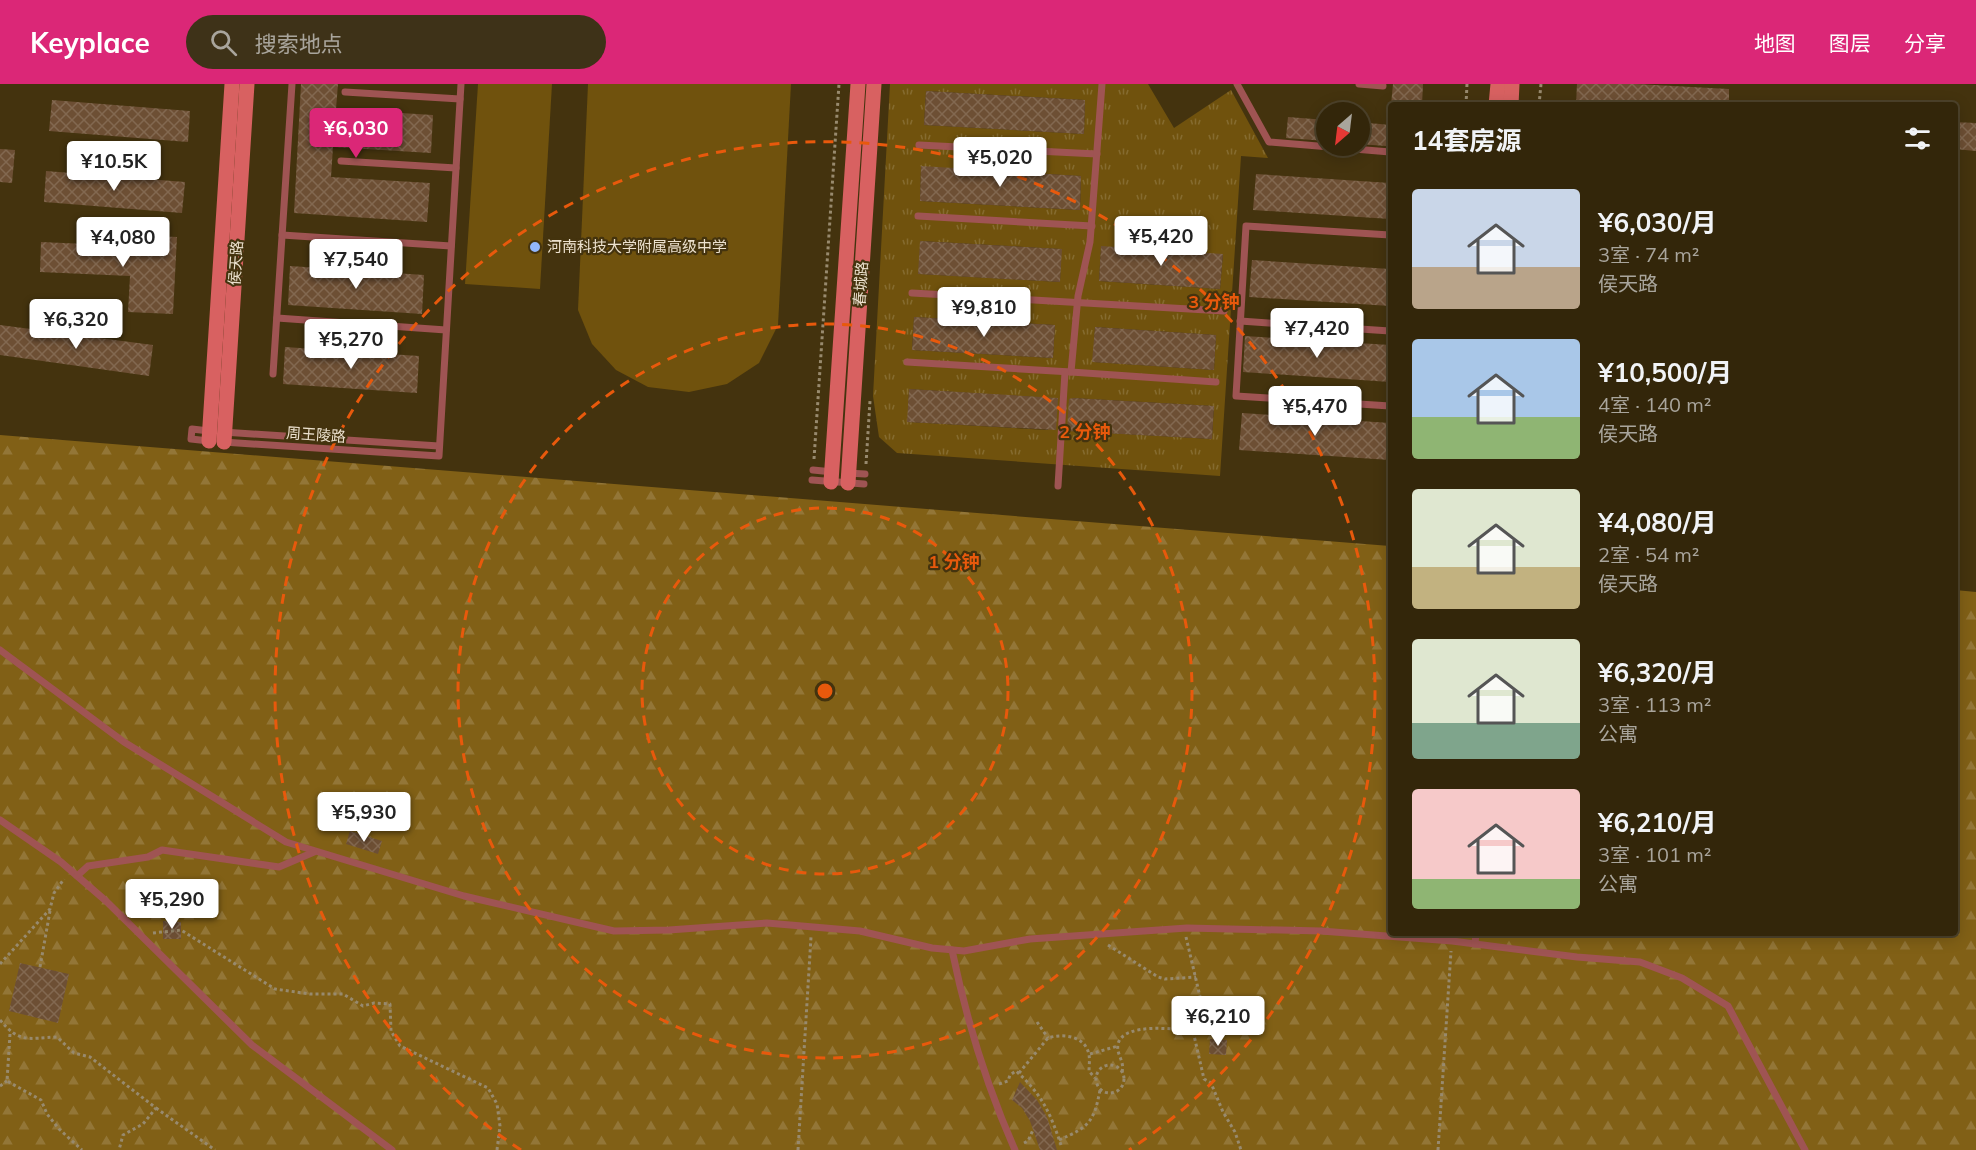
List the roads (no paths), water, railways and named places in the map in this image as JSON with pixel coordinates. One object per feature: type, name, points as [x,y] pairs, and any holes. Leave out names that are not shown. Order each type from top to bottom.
[{"type":"street","name":"侯天路","points":[[217,436],[232,84]]},
{"type":"street","name":"侯天路","points":[[217,436],[247,84]]},
{"type":"street","name":"春城路","points":[[831,477],[858,84]]},
{"type":"street","name":"春城路","points":[[849,478],[874,84]]},
{"type":"street","points":[[1496,102],[1498,84]]},
{"type":"street","points":[[1511,102],[1512,84]]},
{"type":"lane","points":[[273,374],[292,84]]},
{"type":"lane","points":[[439,446],[461,84]]},
{"type":"lane","points":[[1058,486],[1077,302],[1092,226],[1102,84]]},
{"type":"lane","points":[[1237,84],[1269,142],[1388,152]]},
{"type":"lane","points":[[1359,84],[1383,86]]},
{"type":"lane","points":[[345,92],[460,99]]},
{"type":"lane","points":[[919,145],[1097,154]]},
{"type":"lane","points":[[341,161],[456,168]]},
{"type":"lane","points":[[918,216],[1092,226]]},
{"type":"lane","points":[[1388,235],[1246,226],[1236,396],[1388,406]]},
{"type":"lane","points":[[282,235],[451,246]]},
{"type":"lane","points":[[912,293],[1224,311]]},
{"type":"lane","points":[[277,318],[446,330]]},
{"type":"lane","points":[[1240,321],[1388,331]]},
{"type":"lane","points":[[907,362],[1216,382]]},
{"type":"lane","name":"周王陵路","points":[[217,436],[192,429],[191,439],[217,436],[439,446],[439,456],[217,436]]},
{"type":"lane","points":[[813,470],[831,477]]},
{"type":"lane","points":[[812,480],[831,477],[849,478],[865,474]]},
{"type":"lane","points":[[849,478],[864,484]]},
{"type":"lane","points":[[0,650],[124,742],[286,842],[464,896],[614,931],[669,930],[767,923],[860,931],[932,948],[964,951],[1030,939],[1184,928],[1388,934]]},
{"type":"lane","points":[[0,820],[75,874],[252,1045],[393,1150]]},
{"type":"lane","points":[[75,874],[88,866],[148,857],[162,850],[279,867],[314,852]]},
{"type":"lane","points":[[1423,936],[1576,957],[1640,962],[1682,978],[1728,1006],[1805,1150]]},
{"type":"lane","points":[[1475,944],[1476,936]]},
{"type":"lane","points":[[952,950],[973,1029],[1014,1149]]},
{"type":"place","name":"河南科技大学附属高级中学","points":[[535,247]]}]
